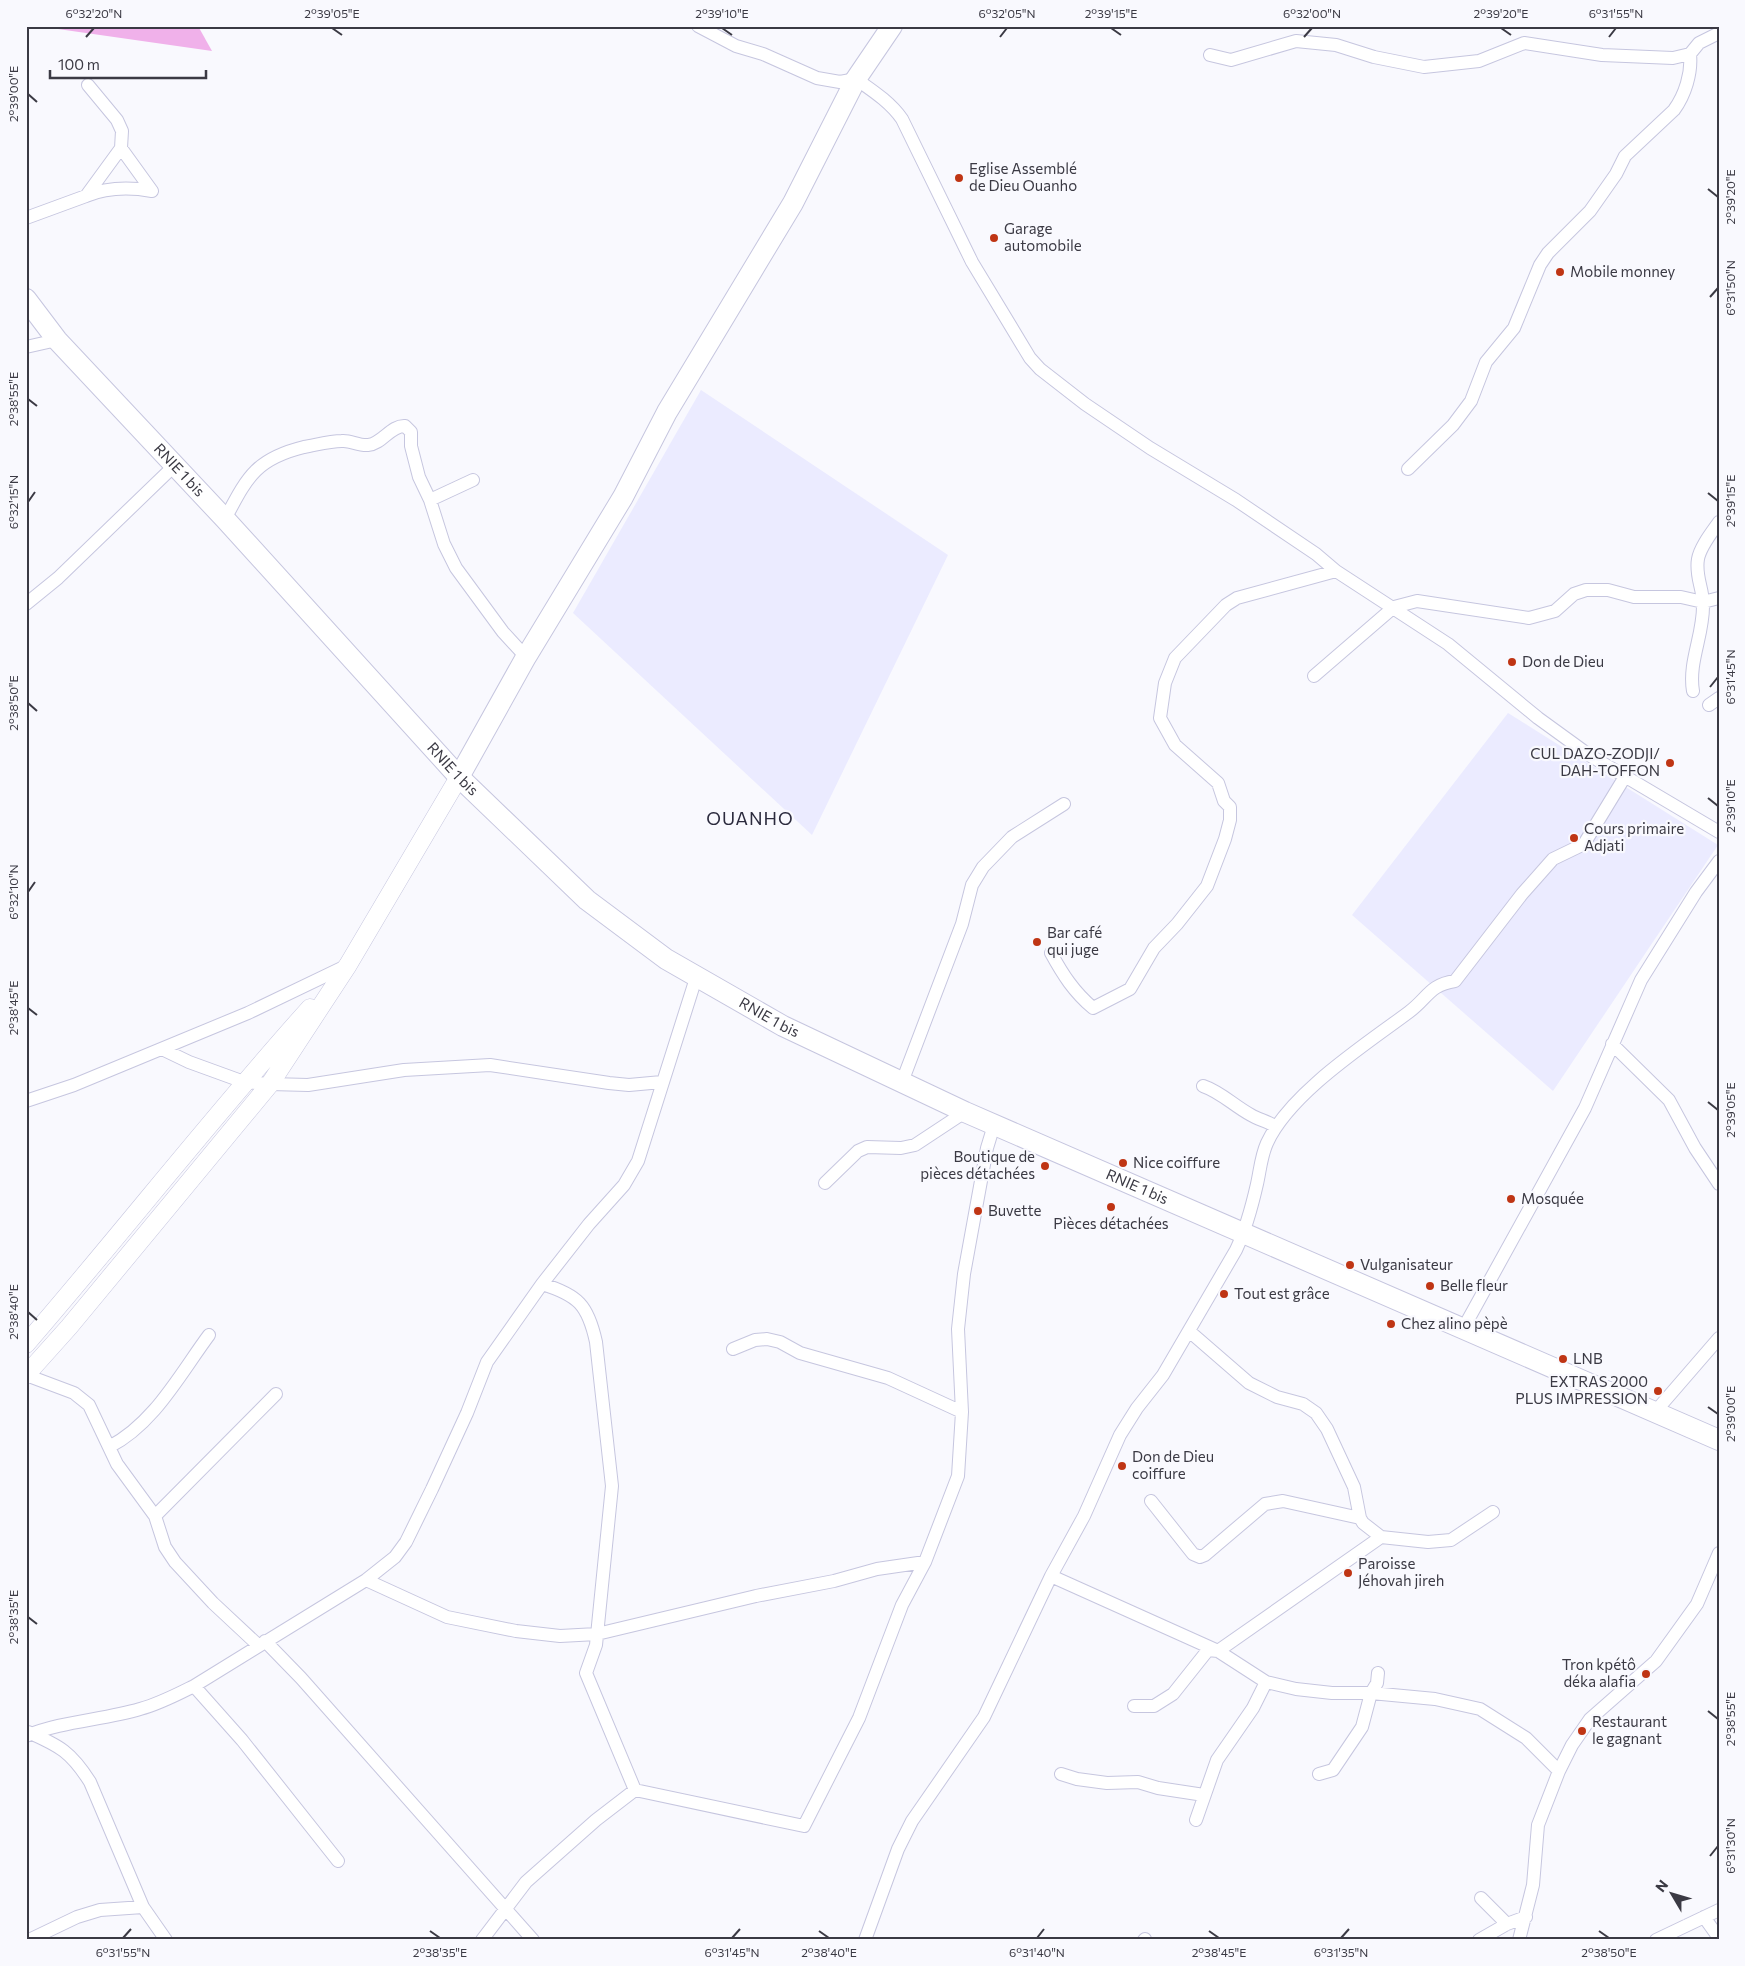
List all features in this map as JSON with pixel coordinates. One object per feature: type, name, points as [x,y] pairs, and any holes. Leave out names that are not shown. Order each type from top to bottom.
[{"type":"main road","points":[[26,1375],[69,1327],[270,1084],[348,965],[459,777],[526,656],[624,498],[667,412],[793,203],[856,80],[892,26]]},
{"type":"main road","name":"RNIE 1 bis","points":[[26,299],[32,319],[57,340],[225,519],[459,777],[587,900],[636,938],[696,978],[783,1026],[965,1112],[1719,1440]]},
{"type":"main road","points":[[26,1344],[244,1082],[348,965]]},
{"type":"street","points":[[698,26],[736,46],[770,57],[817,78],[840,82],[856,80],[895,108],[972,262],[1030,358],[1040,369],[1085,404],[1150,448],[1236,500],[1316,554],[1336,571],[1394,607],[1448,644],[1545,723],[1589,755],[1626,775],[1719,832]]},
{"type":"street","points":[[1210,55],[1231,60],[1296,41],[1336,45],[1374,57],[1424,67],[1479,61],[1524,43],[1602,55],[1672,58],[1690,54],[1699,43],[1719,33]]},
{"type":"street","points":[[1408,469],[1452,425],[1471,401],[1486,362],[1514,328],[1540,266],[1548,253],[1590,211],[1616,174],[1625,156],[1674,110],[1681,101],[1691,68],[1690,54]]},
{"type":"street","points":[[86,196],[121,148],[122,130],[117,120],[88,85]]},
{"type":"street","points":[[26,218],[111,189],[128,188],[152,191],[121,148]]},
{"type":"street","points":[[26,347],[57,340]]},
{"type":"street","points":[[225,519],[251,474],[263,462],[276,455],[340,441],[368,445],[376,443],[402,425],[411,432],[411,446],[418,477],[430,500],[444,544],[456,568],[503,632],[526,656]]},
{"type":"street","points":[[26,604],[58,578],[174,466]]},
{"type":"street","points":[[430,500],[474,480]]},
{"type":"street","points":[[1693,692],[1692,682],[1696,642],[1703,615],[1703,602],[1696,574],[1698,557],[1719,522]]},
{"type":"street","points":[[1051,953],[1063,976],[1075,992],[1093,1008],[1130,989],[1154,948],[1196,901],[1207,886],[1225,839],[1230,820],[1230,807],[1224,800],[1218,783],[1175,745],[1160,718],[1165,683],[1175,658],[1226,605],[1237,598],[1336,571]]},
{"type":"street","points":[[1314,676],[1394,607],[1417,601],[1529,618],[1555,611],[1574,594],[1586,590],[1608,590],[1634,597],[1681,597],[1703,602],[1719,598]]},
{"type":"street","points":[[865,1940],[898,1849],[912,1821],[984,1717],[1050,1576],[1084,1516],[1120,1435],[1137,1408],[1163,1375],[1243,1234],[1266,1145],[1276,1127],[1315,1084],[1412,1010],[1432,989],[1441,983],[1455,981],[1522,894],[1553,859],[1584,844],[1626,775]]},
{"type":"street","points":[[902,1082],[962,924],[972,886],[983,867],[1012,836],[1064,804]]},
{"type":"street","points":[[1463,1329],[1585,1108],[1641,980],[1696,892],[1719,862]]},
{"type":"street","points":[[26,1101],[74,1086],[248,1014],[348,965]]},
{"type":"street","points":[[28,1734],[141,1709],[165,1701],[194,1686],[366,1580],[395,1557],[406,1542],[467,1413],[487,1362],[542,1284],[589,1224],[624,1185],[638,1161],[696,978]]},
{"type":"street","points":[[1612,1044],[1669,1100],[1695,1148],[1719,1184]]},
{"type":"street","points":[[162,1049],[188,1062],[244,1082],[270,1084],[308,1085],[404,1070],[490,1065],[608,1083],[629,1085],[662,1082]]},
{"type":"street","points":[[1203,1086],[1216,1091],[1252,1116],[1270,1122],[1276,1127]]},
{"type":"street","points":[[825,1183],[858,1151],[868,1147],[900,1148],[915,1145],[965,1112]]},
{"type":"street","points":[[482,1940],[526,1882],[596,1820],[635,1790],[804,1826],[859,1718],[902,1606],[925,1562],[958,1476],[962,1412],[958,1329],[964,1274],[987,1148],[994,1125]]},
{"type":"street","points":[[542,1284],[566,1291],[582,1305],[592,1322],[596,1342],[612,1486],[596,1645],[586,1673],[635,1790]]},
{"type":"street","points":[[51,1315],[69,1327]]},
{"type":"street","points":[[1189,1331],[1249,1383],[1277,1397],[1303,1404],[1322,1420],[1354,1487],[1360,1518]]},
{"type":"street","points":[[110,1448],[121,1441],[149,1416],[209,1334]]},
{"type":"street","points":[[1655,1412],[1719,1338]]},
{"type":"street","points":[[733,1349],[755,1340],[767,1339],[780,1342],[800,1353],[888,1378],[962,1412]]},
{"type":"street","points":[[26,1375],[74,1393],[83,1399],[99,1422],[117,1464],[155,1516],[165,1547],[180,1569],[300,1678],[533,1940]]},
{"type":"street","points":[[155,1516],[276,1394]]},
{"type":"street","points":[[1151,1501],[1193,1554],[1200,1557],[1205,1555],[1265,1504],[1283,1500],[1360,1518],[1381,1536],[1419,1542],[1451,1540],[1493,1512]]},
{"type":"street","points":[[1134,1706],[1154,1706],[1173,1694],[1208,1650],[1218,1651],[1381,1536]]},
{"type":"street","points":[[1519,1940],[1533,1885],[1538,1824],[1559,1770],[1572,1745],[1590,1719],[1656,1661],[1698,1604],[1719,1553]]},
{"type":"street","points":[[366,1580],[447,1617],[516,1631],[560,1636],[597,1634],[756,1596],[834,1581],[877,1569],[925,1562]]},
{"type":"street","points":[[1050,1576],[1218,1651],[1266,1682],[1296,1689],[1332,1693],[1371,1693],[1435,1699],[1480,1709],[1526,1738],[1559,1770]]},
{"type":"street","points":[[1319,1774],[1333,1770],[1362,1727],[1371,1693],[1377,1683],[1378,1673]]},
{"type":"street","points":[[1196,1820],[1217,1760],[1253,1708],[1266,1682]]},
{"type":"street","points":[[194,1686],[242,1740],[338,1861]]},
{"type":"street","points":[[28,1734],[68,1752],[82,1770],[90,1782],[143,1907],[166,1940]]},
{"type":"street","points":[[1061,1774],[1076,1779],[1107,1783],[1138,1782],[1158,1788],[1204,1795]]},
{"type":"street","points":[[1481,1898],[1507,1924]]},
{"type":"street","points":[[29,1940],[77,1917],[100,1910],[143,1907]]},
{"type":"street","points":[[1656,1940],[1719,1910]]},
{"type":"street","points":[[1479,1940],[1507,1924],[1526,1917]]},
{"type":"street","points":[[1704,1917],[1719,1938]]},
{"type":"shaded area","points":[[37,26],[198,26],[212,51]]},
{"type":"shaded area","points":[[701,390],[948,555],[812,835],[573,613]]},
{"type":"shaded area","points":[[1508,713],[1718,845],[1553,1091],[1352,915]]},
{"type":"place","name":"Eglise Assemblé de Dieu Ouanho","points":[[959,178]]},
{"type":"place","name":"Garage automobile","points":[[994,238]]},
{"type":"place","name":"Mobile monney","points":[[1560,272]]},
{"type":"place","name":"Don de Dieu","points":[[1512,662]]},
{"type":"place","name":"CUL DAZO-ZODJI/ DAH-TOFFON","points":[[1670,763]]},
{"type":"place","name":"Cours primaire Adjati","points":[[1574,838]]},
{"type":"place","name":"Bar café qui juge","points":[[1037,942]]},
{"type":"place","name":"Nice coiffure","points":[[1123,1163]]},
{"type":"place","name":"Boutique de pièces détachées","points":[[1045,1166]]},
{"type":"place","name":"Mosquée","points":[[1511,1199]]},
{"type":"place","name":"Pièces détachées","points":[[1111,1207]]},
{"type":"place","name":"Buvette","points":[[978,1211]]},
{"type":"place","name":"Vulganisateur","points":[[1350,1265]]},
{"type":"place","name":"Belle fleur","points":[[1430,1286]]},
{"type":"place","name":"Tout est grâce","points":[[1224,1294]]},
{"type":"place","name":"Chez alino pèpè","points":[[1391,1324]]},
{"type":"place","name":"LNB","points":[[1563,1359]]},
{"type":"place","name":"EXTRAS 2000 PLUS IMPRESSION","points":[[1658,1391]]},
{"type":"place","name":"Don de Dieu coiffure","points":[[1122,1466]]},
{"type":"place","name":"Paroisse Jéhovah jireh","points":[[1348,1573]]},
{"type":"place","name":"Tron kpétô déka alafia","points":[[1646,1674]]},
{"type":"place","name":"Restaurant le gagnant","points":[[1582,1731]]},
{"type":"district","name":"OUANHO","points":[[750,819]]}]
